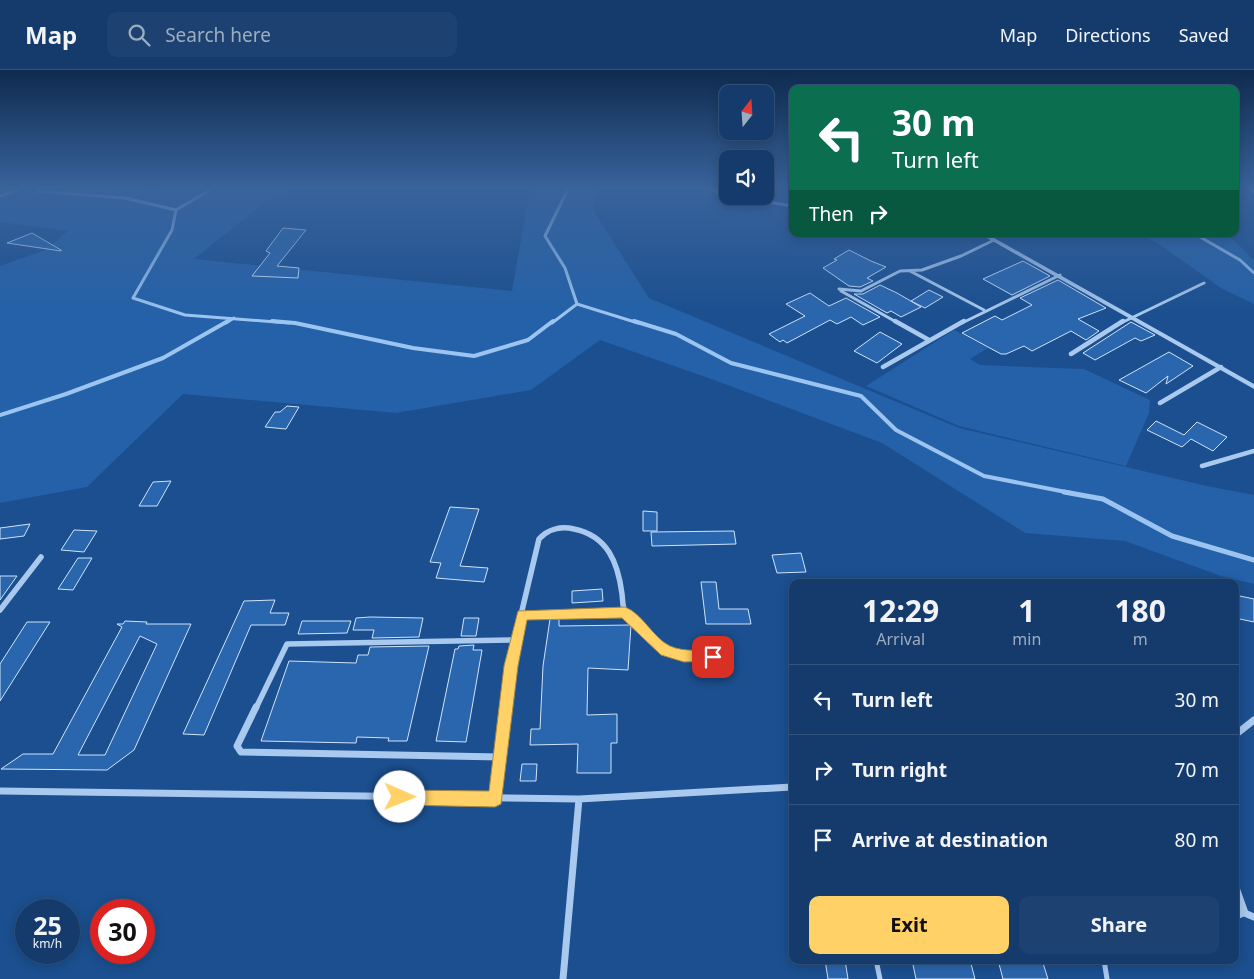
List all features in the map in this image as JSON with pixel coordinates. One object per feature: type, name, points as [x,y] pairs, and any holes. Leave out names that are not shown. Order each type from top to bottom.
[{"type":"street","points":[[988,237],[1060,275],[1254,386]]},
{"type":"street","points":[[929,340],[839,289],[861,291],[900,271],[922,270],[961,256],[994,240]]},
{"type":"street","points":[[909,270],[984,310]]},
{"type":"street","points":[[883,367],[984,310],[1060,275]]},
{"type":"street","points":[[1071,354],[1131,316],[1204,283]]},
{"type":"street","points":[[1160,403],[1220,367]]},
{"type":"street","points":[[1202,466],[1254,451]]},
{"type":"street","points":[[495,799],[515,640],[539,539],[547,531],[568,528],[587,532],[599,538],[611,551],[618,568],[625,612],[665,650],[684,656],[713,657]]},
{"type":"street","points":[[0,610],[40,557]]},
{"type":"street","points":[[522,615],[625,612]]},
{"type":"street","points":[[500,758],[241,752],[238,746],[287,644],[515,640]]},
{"type":"street","points":[[1239,732],[1254,720]]},
{"type":"street","points":[[0,791],[580,799],[789,787]]},
{"type":"street","points":[[563,979],[580,799]]},
{"type":"street","points":[[1239,896],[1245,913]]},
{"type":"street","points":[[1239,911],[1254,917]]},
{"type":"lane","points":[[1239,916],[1245,913]]},
{"type":"lane","points":[[877,964],[880,979]]},
{"type":"lane","points":[[1103,964],[1106,979]]},
{"type":"shaded area","points":[[56,229],[231,229],[194,259],[512,291],[523,229],[605,229],[649,298],[959,428],[1207,486],[1254,495],[1254,584],[1221,576],[1125,541],[1025,533],[882,443],[714,380],[600,340],[531,390],[396,413],[183,394],[87,487],[0,503],[0,266],[45,250],[68,231]]},
{"type":"shaded area","points":[[1145,237],[1230,237],[1254,260],[1254,304],[1221,288],[1156,242]]},
{"type":"shaded area","points":[[954,330],[988,348],[970,359],[980,365],[1084,369],[1150,400],[1149,413],[1126,466],[959,426],[866,386]]},
{"type":"building","points":[[282,229],[306,230],[277,266],[299,268],[298,278],[252,276],[270,253],[266,251]]},
{"type":"building","points":[[32,233],[61,250],[61,251],[7,243]]},
{"type":"building","points":[[849,250],[886,267],[867,278],[873,281],[860,287],[849,286],[823,268]]},
{"type":"building","points":[[1023,261],[1050,276],[1012,295],[983,279]]},
{"type":"building","points":[[1058,280],[1106,308],[1078,319],[1099,331],[1086,340],[1071,331],[1032,351],[1024,346],[1006,354],[1001,354],[962,333],[995,316],[1002,320],[1032,305],[1020,298]]},
{"type":"building","points":[[880,285],[921,307],[901,317],[891,311],[887,313],[854,294],[863,294]]},
{"type":"building","points":[[929,290],[943,297],[925,308],[911,301]]},
{"type":"building","points":[[810,293],[829,306],[846,298],[880,317],[863,325],[851,317],[837,324],[830,320],[787,343],[783,340],[780,342],[769,334],[805,316],[786,304]]},
{"type":"building","points":[[1131,322],[1155,335],[1141,341],[1135,338],[1095,360],[1083,353]]},
{"type":"building","points":[[880,332],[902,344],[877,363],[854,351]]},
{"type":"building","points":[[1169,352],[1193,366],[1166,384],[1168,376],[1146,393],[1119,380]]},
{"type":"building","points":[[287,406],[299,407],[286,429],[265,427],[275,412],[280,412]]},
{"type":"building","points":[[1156,421],[1184,435],[1197,422],[1227,437],[1213,451],[1191,439],[1182,447],[1147,430]]},
{"type":"building","points":[[171,481],[157,506],[139,506],[153,482]]},
{"type":"building","points":[[450,507],[479,509],[460,566],[488,568],[484,582],[436,578],[441,563],[430,562]]},
{"type":"building","points":[[643,511],[657,512],[657,531],[643,531]]},
{"type":"building","points":[[30,524],[24,536],[0,539],[0,528]]},
{"type":"building","points":[[74,530],[97,531],[84,552],[61,550]]},
{"type":"building","points":[[734,531],[736,544],[652,546],[651,532]]},
{"type":"building","points":[[801,553],[806,572],[777,573],[772,555]]},
{"type":"building","points":[[78,558],[92,558],[73,590],[58,589]]},
{"type":"building","points":[[0,576],[17,576],[0,600]]},
{"type":"building","points":[[701,582],[716,582],[719,609],[748,609],[751,624],[706,624]]},
{"type":"building","points":[[602,589],[603,601],[572,603],[572,591]]},
{"type":"building","points":[[1239,596],[1254,599],[1254,622],[1239,619]]},
{"type":"building","points":[[275,600],[270,613],[289,613],[285,625],[251,625],[204,735],[183,734],[244,601]]},
{"type":"building","points":[[356,618],[423,618],[419,637],[372,638],[374,630],[353,630]]},
{"type":"building","points":[[464,618],[479,618],[476,636],[461,636]]},
{"type":"building","points":[[550,619],[559,619],[559,626],[631,625],[628,670],[588,668],[587,715],[617,714],[617,743],[611,743],[611,773],[577,773],[578,744],[530,745],[531,729],[540,729],[543,666]]},
{"type":"building","points":[[125,621],[147,622],[146,624],[191,624],[134,750],[107,770],[1,769],[23,754],[53,754],[122,627],[117,624],[123,624]],"holes":[[[140,636],[157,644],[105,755],[78,755]]]},
{"type":"building","points":[[302,621],[351,621],[347,633],[298,634]]},
{"type":"building","points":[[27,622],[50,622],[0,701],[0,664]]},
{"type":"building","points":[[474,645],[473,650],[482,650],[466,742],[436,741],[455,649],[458,649],[459,646]]},
{"type":"building","points":[[429,646],[407,741],[388,741],[389,738],[357,737],[356,743],[261,741],[289,661],[356,663],[358,655],[368,655],[370,647]]},
{"type":"building","points":[[522,764],[537,764],[536,781],[520,781]]},
{"type":"building","points":[[826,964],[846,964],[848,979],[828,979]]},
{"type":"building","points":[[913,964],[971,964],[975,979],[916,979]]},
{"type":"building","points":[[999,964],[1043,964],[1048,979],[1003,979]]},
{"type":"waterway","points":[[172,229],[133,298],[185,315],[233,319]]},
{"type":"waterway","points":[[548,229],[545,236],[565,268],[577,304]]},
{"type":"waterway","points":[[1200,237],[1240,260],[1254,273]]},
{"type":"waterway","points":[[552,323],[577,304]]},
{"type":"waterway","points":[[577,304],[638,323]]},
{"type":"waterway","points":[[226,323],[233,319]]},
{"type":"waterway","points":[[233,319],[289,323]]},
{"type":"waterway","points":[[0,415],[66,394],[163,358],[228,321]]},
{"type":"waterway","points":[[272,321],[295,323],[413,348],[474,356],[528,340],[553,321]]},
{"type":"waterway","points":[[634,321],[676,334],[731,363],[861,396],[896,430],[984,476],[1071,493]]},
{"type":"waterway","points":[[1064,492],[1103,499],[1172,536],[1254,560]]},
{"type":"route","points":[[400,797],[495,799],[511,666],[515,640],[522,615],[625,612],[665,650],[684,656],[713,657]]}]
